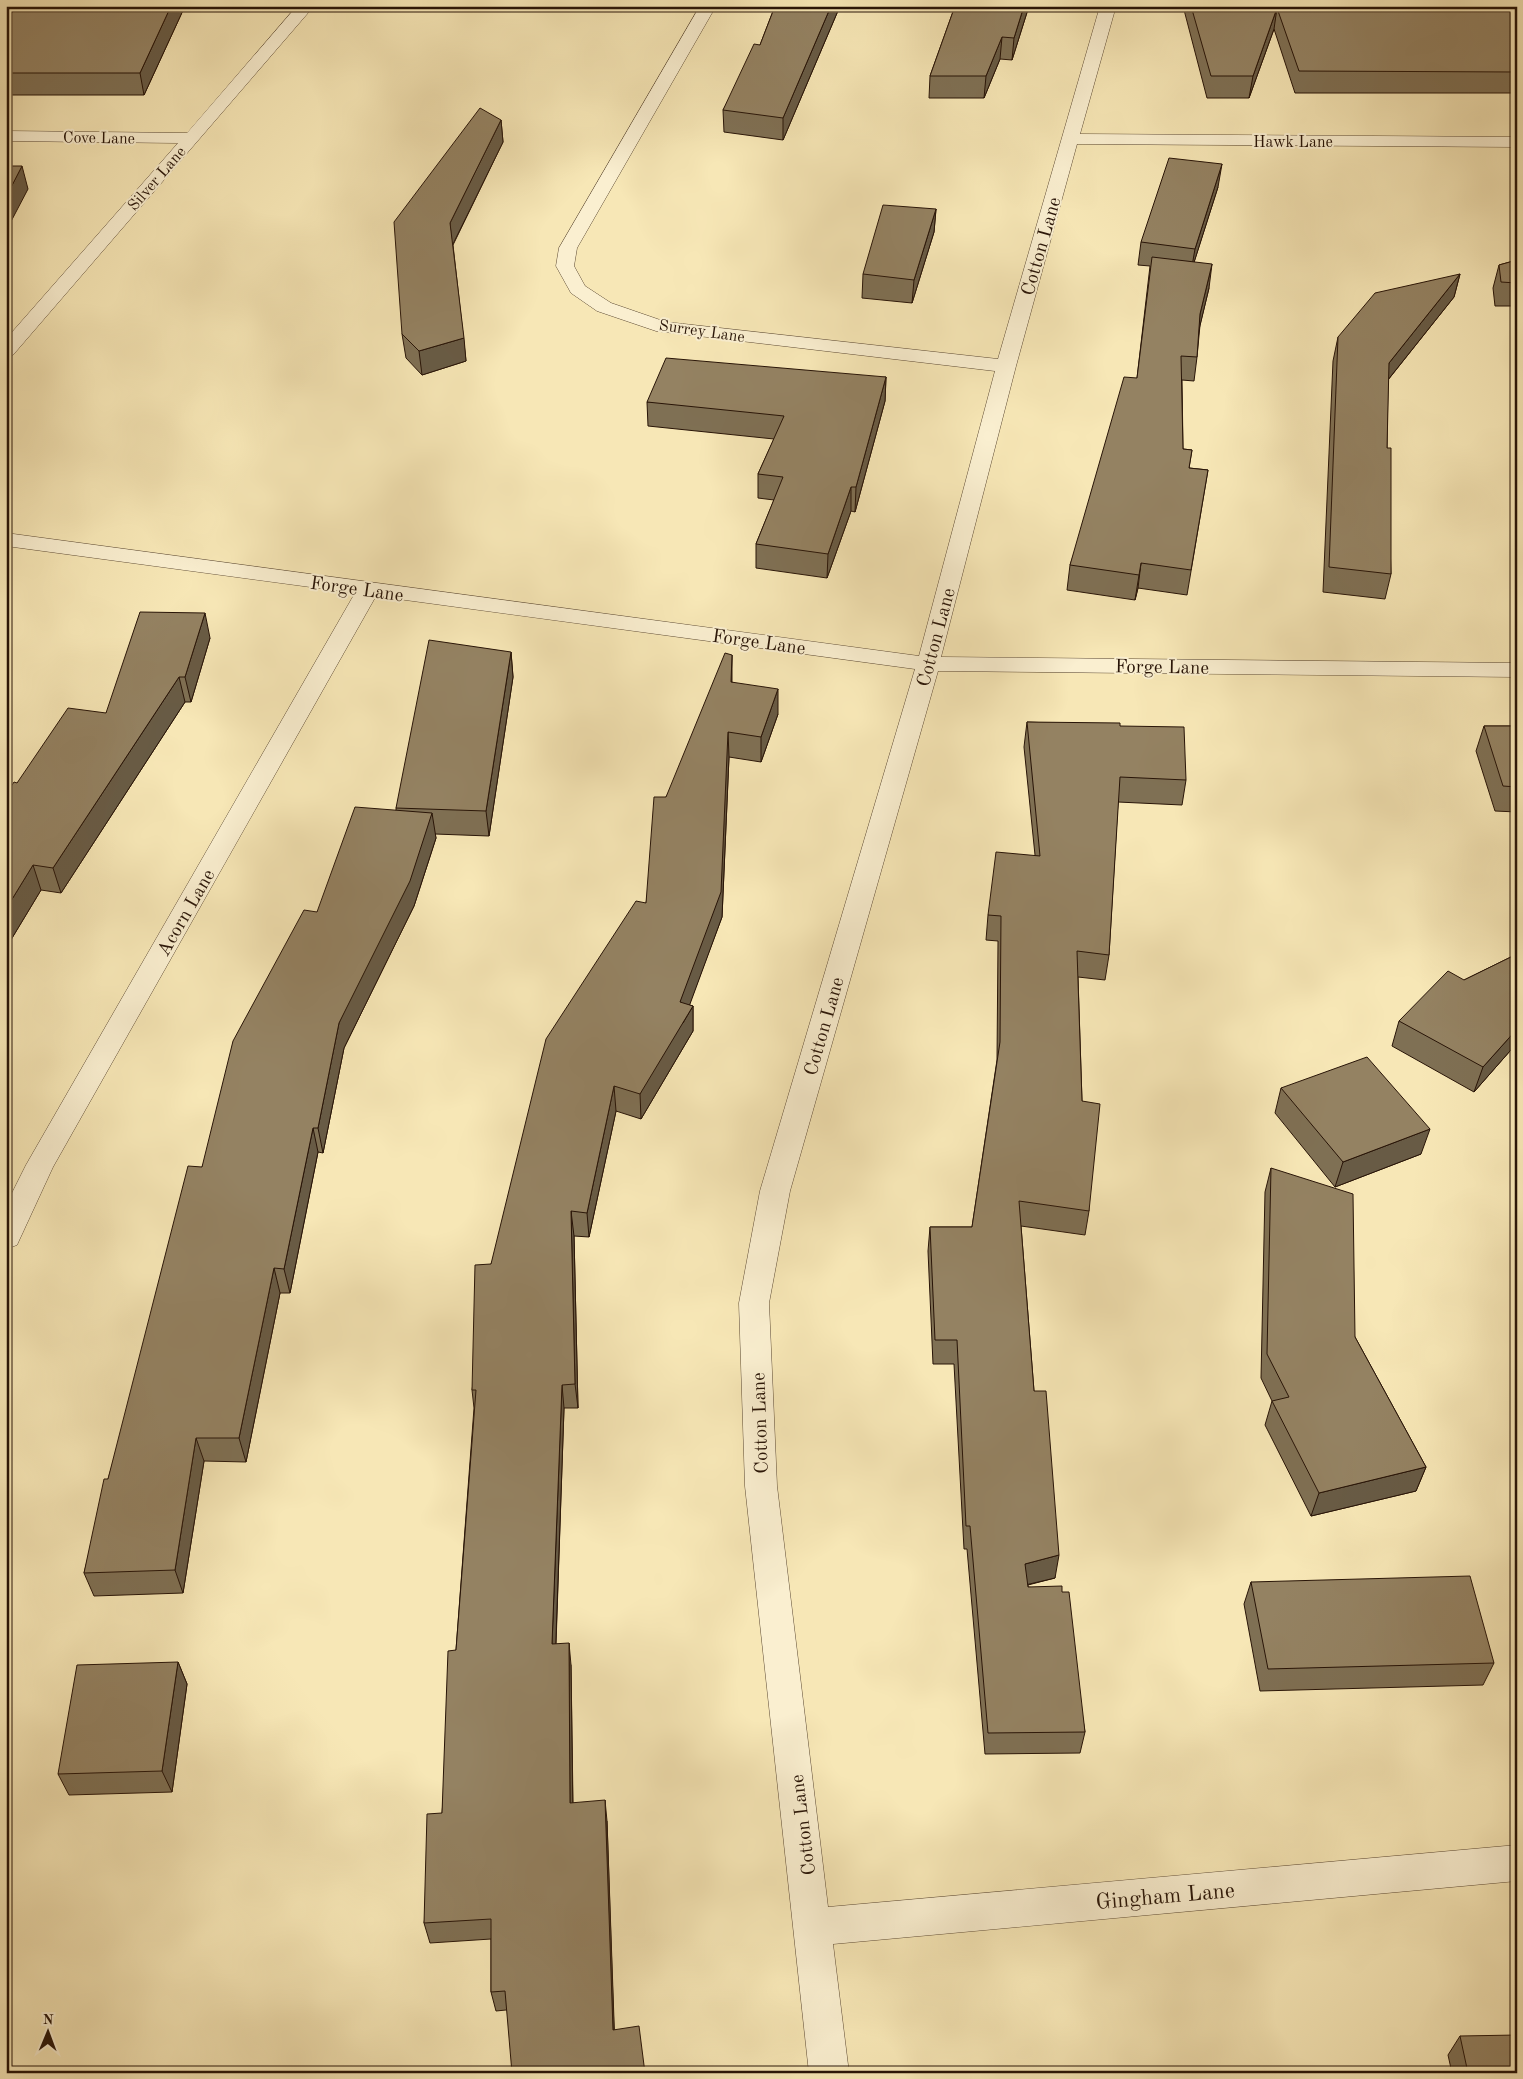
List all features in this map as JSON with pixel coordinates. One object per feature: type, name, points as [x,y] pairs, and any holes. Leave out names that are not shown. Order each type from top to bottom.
[{"type":"street","name":"Silver Lane","points":[[6,351],[306,6]]},
{"type":"street","name":"Surrey Lane","points":[[708,6],[568,248],[565,266],[578,289],[604,307],[663,327],[1006,366]]},
{"type":"street","name":"Cotton Lane","points":[[830,2073],[761,1486],[754,1303],[775,1191],[928,664],[1006,366],[1108,6]]},
{"type":"street","name":"Cove Lane","points":[[6,136],[191,138]]},
{"type":"street","name":"Hawk Lane","points":[[1070,139],[1517,142]]},
{"type":"street","name":"Forge Lane","points":[[6,539],[928,664],[1517,670]]},
{"type":"street","name":"Acorn Lane","points":[[6,1237],[40,1165],[369,589]]},
{"type":"street","name":"Gingham Lane","points":[[814,1928],[1517,1863]]},
{"type":"building","points":[[6,6],[171,6],[140,73],[6,73]]},
{"type":"building","points":[[775,6],[831,6],[783,118],[723,110],[754,44],[760,45]]},
{"type":"building","points":[[955,6],[1024,6],[1014,38],[1002,37],[986,76],[930,76]]},
{"type":"building","points":[[1191,6],[1517,6],[1517,72],[1299,71],[1277,8],[1253,76],[1211,76]]},
{"type":"building","points":[[480,108],[501,120],[450,223],[464,338],[419,351],[402,334],[394,222]]},
{"type":"building","points":[[1169,158],[1222,164],[1195,249],[1141,242]]},
{"type":"building","points":[[6,166],[22,166],[6,197]]},
{"type":"building","points":[[883,205],[936,209],[914,280],[863,274]]},
{"type":"building","points":[[1152,257],[1212,264],[1200,314],[1197,357],[1181,356],[1183,449],[1192,450],[1189,468],[1208,470],[1191,570],[1141,563],[1139,575],[1070,565],[1124,377],[1137,378]]},
{"type":"building","points":[[1517,260],[1517,283],[1501,282],[1499,265]]},
{"type":"building","points":[[1460,274],[1389,363],[1387,448],[1391,448],[1391,574],[1329,567],[1338,337],[1375,293]]},
{"type":"building","points":[[666,358],[886,377],[856,487],[851,487],[828,554],[756,544],[783,477],[758,474],[784,416],[647,402]]},
{"type":"building","points":[[140,612],[205,613],[185,677],[179,677],[53,868],[33,865],[6,909],[6,794],[14,782],[17,783],[68,708],[106,713]]},
{"type":"building","points":[[429,640],[511,652],[486,811],[396,808]]},
{"type":"building","points":[[725,653],[732,655],[731,682],[778,689],[761,737],[728,732],[721,892],[680,1002],[693,1006],[640,1094],[614,1086],[587,1213],[571,1211],[575,1384],[562,1385],[552,1644],[569,1643],[570,1803],[605,1800],[613,2030],[639,2026],[645,2073],[512,2073],[505,1991],[491,1992],[491,1919],[424,1923],[427,1814],[442,1813],[448,1651],[456,1650],[476,1390],[472,1390],[475,1265],[491,1264],[546,1039],[636,901],[646,903],[654,797],[666,797]]},
{"type":"building","points":[[1027,722],[1120,723],[1120,726],[1184,727],[1186,780],[1120,777],[1109,955],[1077,951],[1082,1101],[1100,1104],[1089,1211],[1019,1201],[1034,1391],[1046,1391],[1059,1555],[1025,1564],[1028,1587],[1062,1586],[1062,1592],[1069,1592],[1085,1732],[988,1733],[970,1526],[966,1526],[957,1340],[935,1340],[930,1227],[972,1227],[1000,1042],[1001,916],[988,915],[996,852],[1040,856]]},
{"type":"building","points":[[1484,726],[1517,726],[1517,787],[1503,786]]},
{"type":"building","points":[[355,807],[432,813],[410,881],[339,1023],[318,1128],[313,1128],[284,1269],[274,1268],[239,1438],[196,1438],[175,1570],[84,1573],[104,1479],[108,1479],[188,1166],[202,1167],[233,1041],[304,910],[317,912]]},
{"type":"building","points":[[1517,954],[1517,1029],[1483,1067],[1399,1021],[1448,971],[1464,980]]},
{"type":"building","points":[[1367,1057],[1430,1129],[1343,1162],[1281,1088]]},
{"type":"building","points":[[1271,1168],[1353,1194],[1355,1337],[1426,1467],[1319,1493],[1272,1401],[1289,1397],[1267,1354]]},
{"type":"building","points":[[1470,1576],[1494,1663],[1268,1669],[1251,1582]]},
{"type":"building","points":[[178,1662],[162,1771],[58,1774],[77,1665]]},
{"type":"building","points":[[1517,2035],[1517,2073],[1468,2073],[1460,2036]]}]
